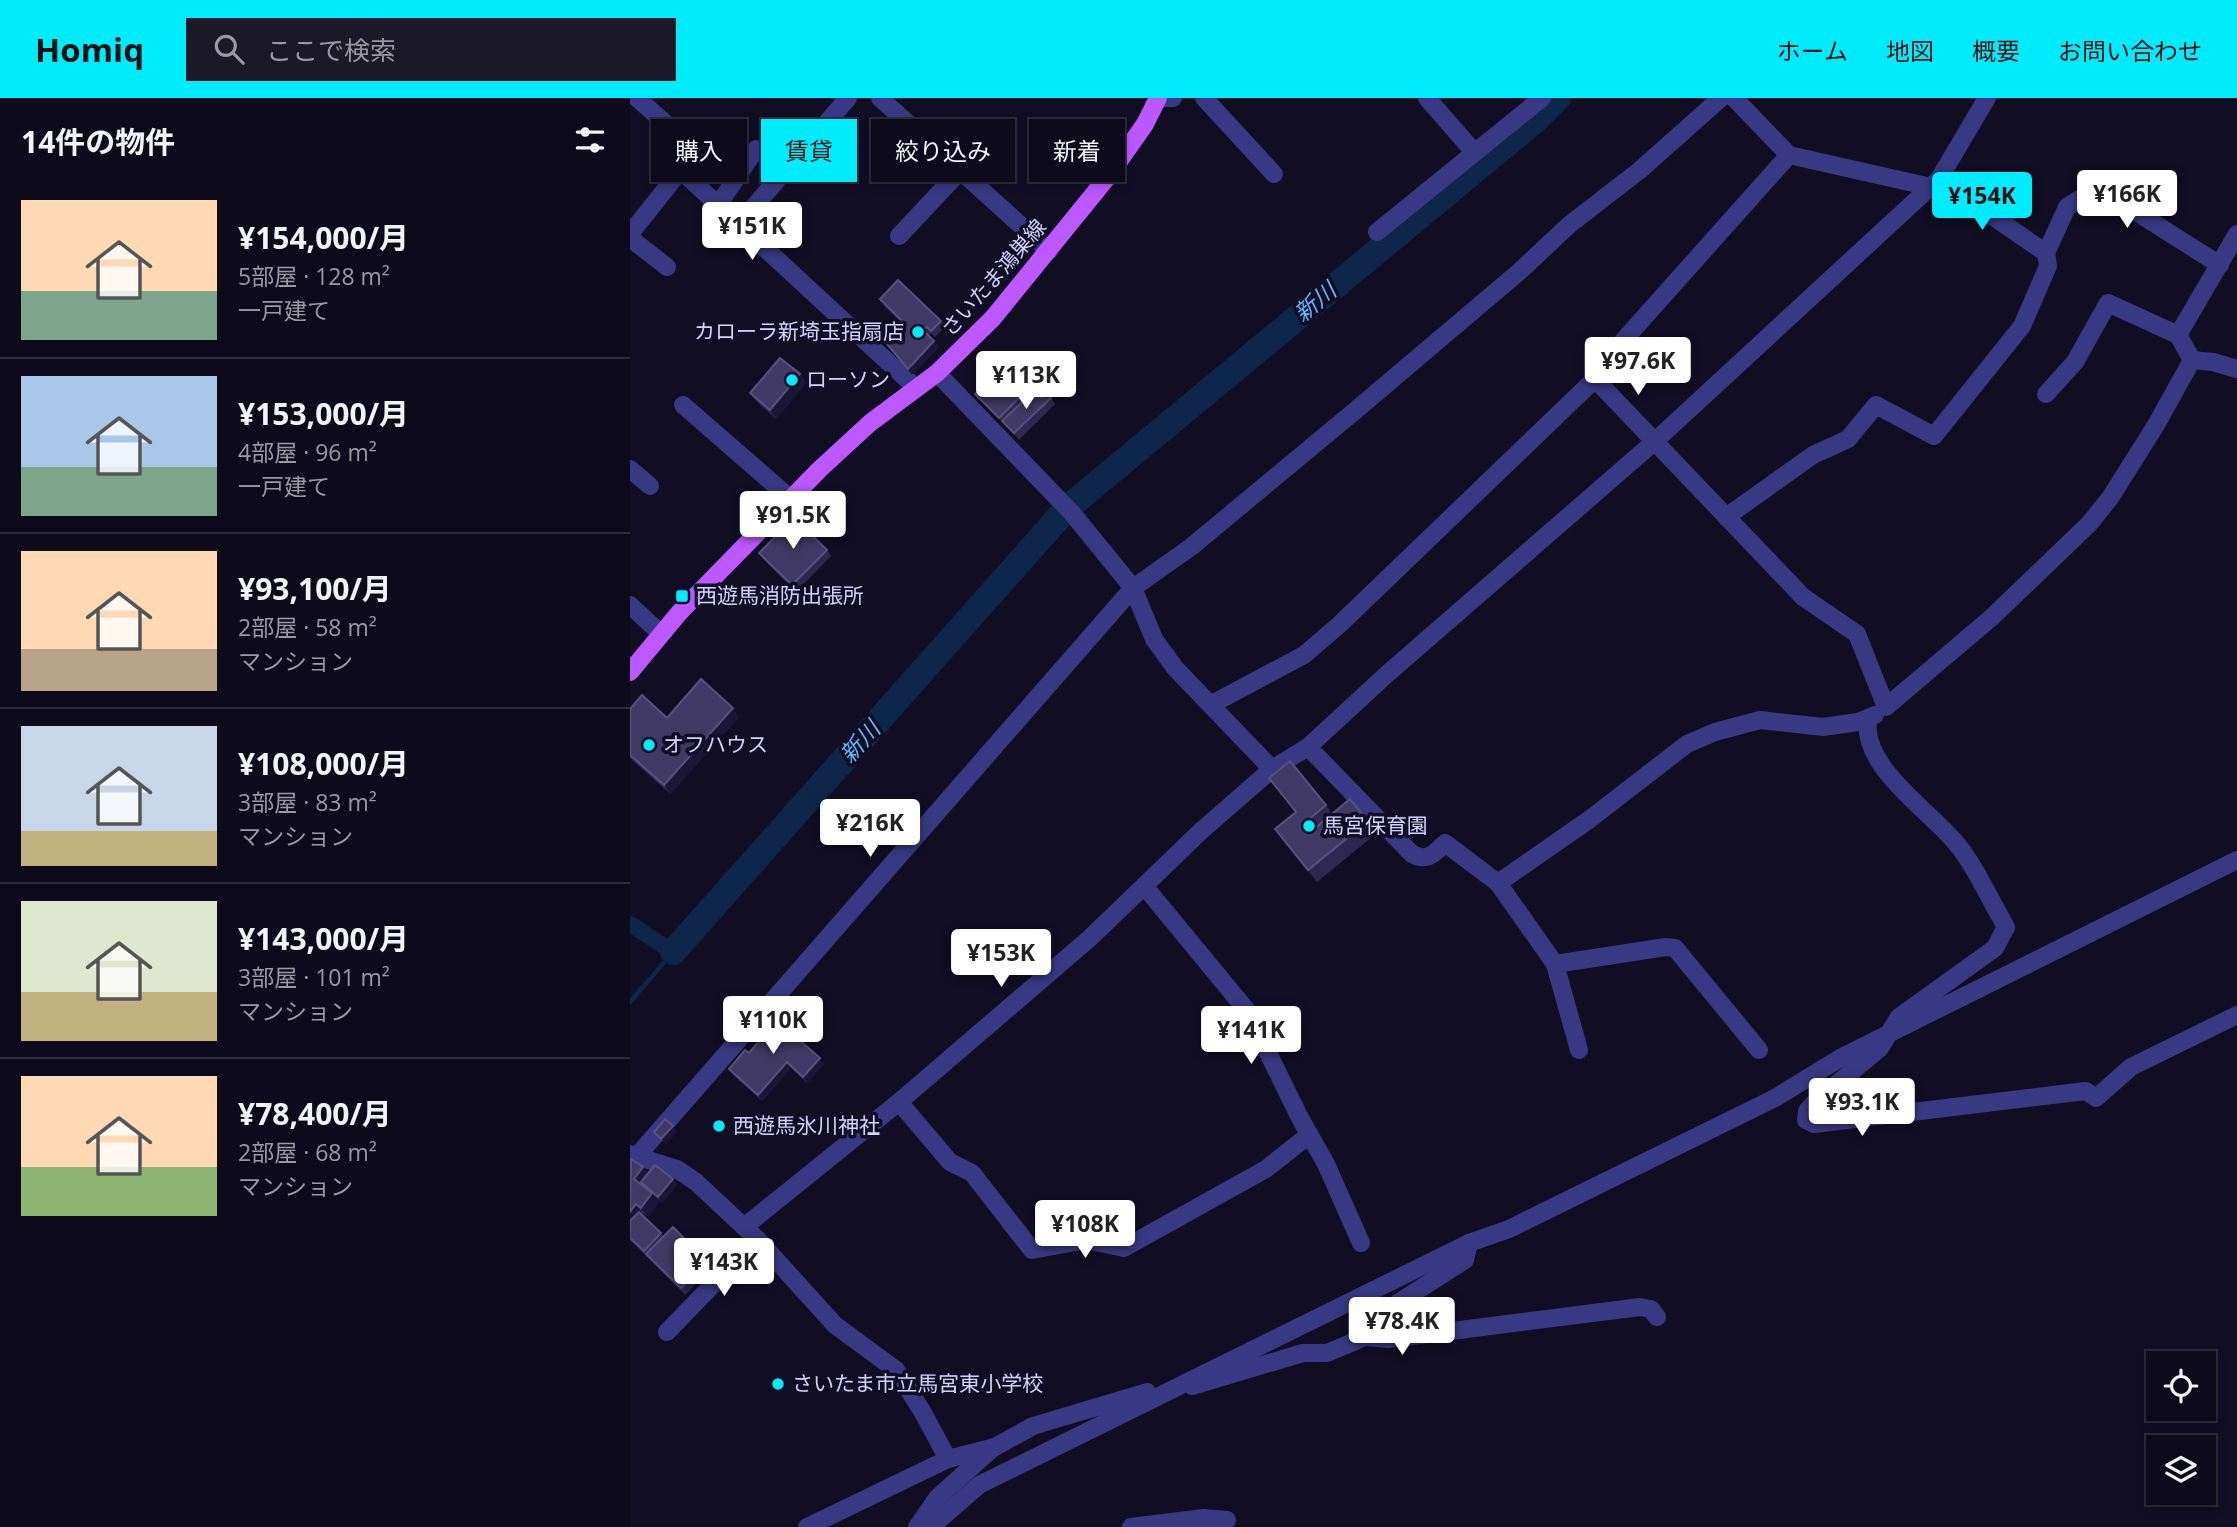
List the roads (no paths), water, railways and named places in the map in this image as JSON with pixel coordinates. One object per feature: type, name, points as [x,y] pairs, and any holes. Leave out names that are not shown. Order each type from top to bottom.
[{"type":"main road","name":"さいたま鴻巣線","points":[[630,672],[660,634],[844,446],[915,387],[937,373],[993,318],[1128,150],[1159,98]]},
{"type":"street","points":[[739,224],[848,98]]},
{"type":"street","points":[[880,98],[903,119]]},
{"type":"street","points":[[1159,98],[1173,98]]},
{"type":"street","points":[[1204,98],[1274,174]]},
{"type":"street","points":[[1427,98],[1474,152]]},
{"type":"street","points":[[1377,232],[1542,98]]},
{"type":"street","points":[[948,1459],[896,1370],[835,1325],[751,1233],[696,1182],[677,1169],[632,1158],[1133,589],[1191,547],[1286,465],[1356,410],[1520,271],[1569,225],[1640,170],[1721,98]]},
{"type":"street","points":[[1734,98],[1789,155],[1935,183],[2046,253]]},
{"type":"street","points":[[667,1332],[751,1233],[1145,887],[1201,831],[1272,769],[1308,747],[1386,675],[1654,442],[1935,183],[1987,98]]},
{"type":"street","points":[[635,102],[658,119]]},
{"type":"street","points":[[718,205],[756,149]]},
{"type":"street","points":[[1212,704],[1304,655],[1339,625],[1594,379],[1614,351],[1789,155]]},
{"type":"street","points":[[667,267],[630,236],[671,182]]},
{"type":"street","points":[[693,182],[915,387]]},
{"type":"street","points":[[898,236],[950,182]]},
{"type":"street","points":[[971,182],[1049,251]]},
{"type":"street","points":[[1726,517],[1813,455],[1847,439],[1876,405],[1934,436],[2022,326],[2048,266],[2046,253],[2067,207],[2082,197],[2101,194],[2111,197],[2220,265]]},
{"type":"street","points":[[2178,335],[2237,234]]},
{"type":"street","points":[[2046,394],[2075,362],[2108,303],[2178,335],[2193,360]]},
{"type":"street","points":[[2193,360],[2237,369]]},
{"type":"street","points":[[1498,883],[1590,819],[1687,744],[1714,732],[1760,720],[1823,727],[1868,719],[1886,707],[1991,618],[2089,524],[2110,498],[2193,360]]},
{"type":"street","points":[[937,373],[1072,513],[1133,589],[1154,639],[1175,668],[1272,769]]},
{"type":"street","points":[[1594,379],[1803,597],[1857,634],[1886,707]]},
{"type":"street","points":[[682,405],[790,499]]},
{"type":"street","points":[[630,469],[650,486]]},
{"type":"street","points":[[630,605],[660,634]]},
{"type":"street","points":[[1868,719],[1866,733],[1872,751],[1892,778],[1957,844],[2006,927],[1995,948],[1899,1017],[1880,1048],[1814,1103],[1807,1111],[1806,1120],[1814,1124],[2086,1091],[2096,1098],[2131,1067],[2237,1015]]},
{"type":"street","points":[[1308,747],[1412,854],[1420,859],[1429,857],[1445,843],[1498,883],[1555,964],[1580,1050]]},
{"type":"street","points":[[931,1527],[979,1485],[1469,1243],[1509,1229],[1775,1098],[1891,1033],[2237,860]]},
{"type":"street","points":[[1145,887],[1248,1012],[1326,1164],[1361,1244]]},
{"type":"street","points":[[1555,964],[1675,948],[1759,1050]]},
{"type":"street","points":[[900,1102],[950,1162],[972,1173],[1032,1250],[1086,1240],[1124,1248],[1266,1169],[1309,1135]]},
{"type":"street","points":[[1365,1337],[1376,1317],[1465,1260],[1469,1243]]},
{"type":"street","points":[[917,1527],[937,1497],[995,1447],[1033,1426],[1144,1392],[1164,1392],[1223,1379],[1303,1353],[1327,1353],[1365,1337],[1389,1339],[1640,1307],[1651,1309],[1657,1317]]},
{"type":"street","points":[[807,1527],[948,1459],[995,1447]]},
{"type":"street","points":[[1131,1527],[1204,1518],[1227,1520]]},
{"type":"waterway","name":"新川","points":[[1071,505],[1538,118],[1558,98]]},
{"type":"waterway","name":"新川","points":[[673,952],[1062,514]]},
{"type":"waterway","points":[[630,924],[673,952]]},
{"type":"waterway","name":"新川","points":[[630,1002],[673,952]]},
{"type":"place","name":"カローラ新埼玉指扇店","points":[[918,332]]},
{"type":"place","name":"ローソン","points":[[792,380]]},
{"type":"place","name":"西遊馬消防出張所","points":[[682,596]]},
{"type":"place","name":"オフハウス","points":[[649,745]]},
{"type":"place","name":"馬宮保育園","points":[[1309,826]]},
{"type":"place","name":"西遊馬氷川神社","points":[[719,1126]]},
{"type":"place","name":"さいたま市立馬宮東小学校","points":[[778,1384]]}]
